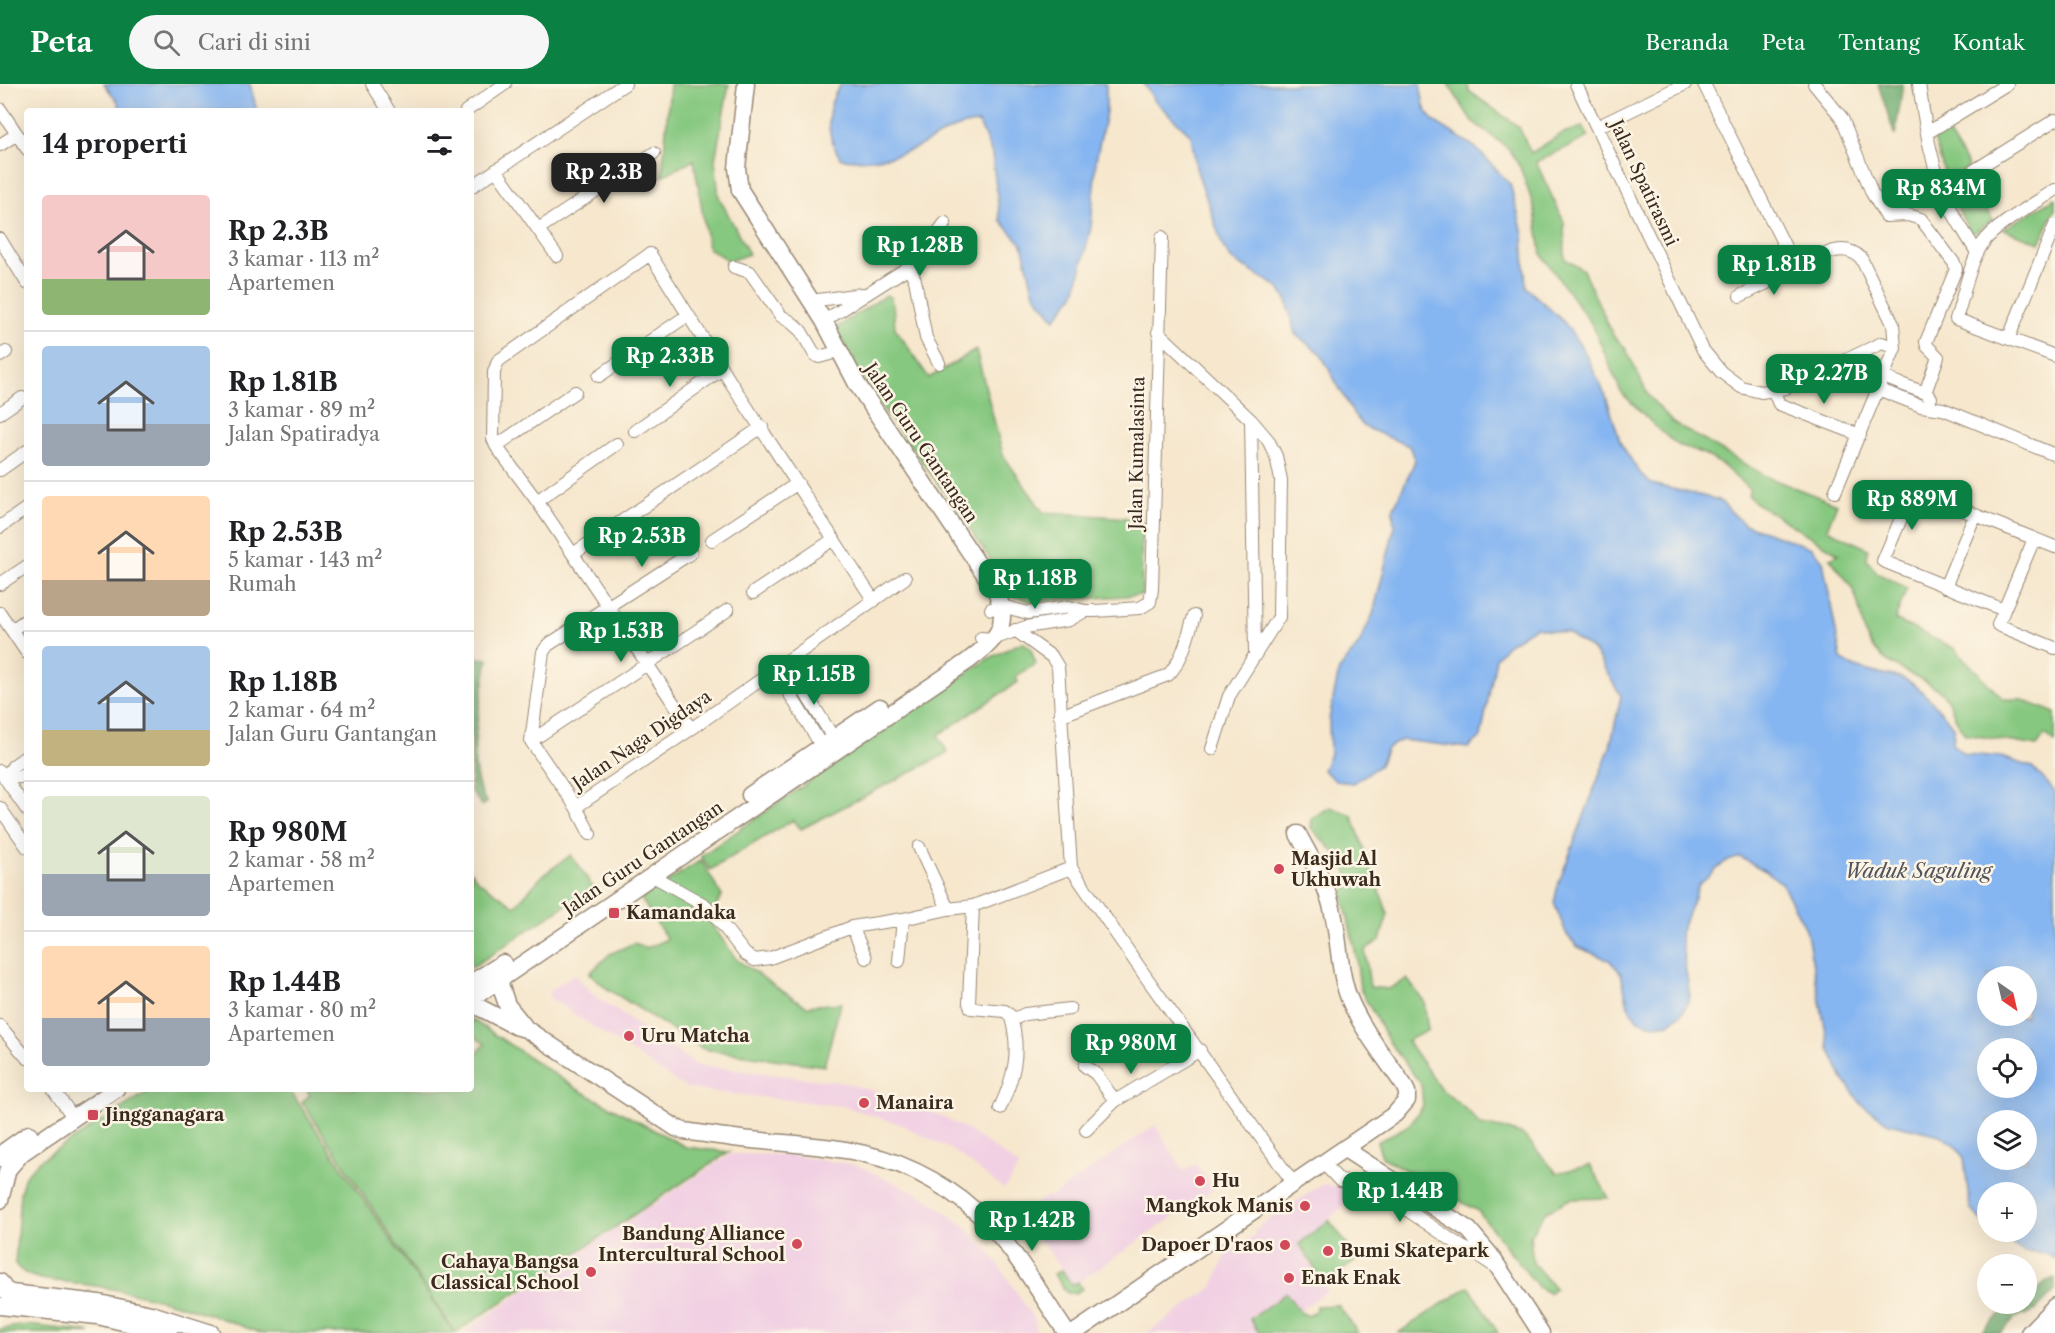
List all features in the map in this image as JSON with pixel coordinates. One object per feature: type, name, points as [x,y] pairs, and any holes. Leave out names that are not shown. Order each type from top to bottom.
[{"type":"street","points":[[470,108],[505,84]]},
{"type":"street","points":[[474,186],[625,84]]},
{"type":"street","name":"Jalan Guru Gantangan","points":[[739,84],[728,176],[729,188],[738,208],[811,316],[830,354],[867,414],[997,607]]},
{"type":"street","name":"Jalan Guru Gantangan","points":[[746,84],[737,168],[740,190],[824,321],[857,384],[996,591],[997,607]]},
{"type":"street","name":"Jalan Spatirasmi","points":[[1576,84],[1703,350],[1721,372],[1741,387],[1761,392],[1786,388],[1882,343],[1895,348]]},
{"type":"street","points":[[1597,127],[1685,84]]},
{"type":"street","points":[[1704,84],[1796,269]]},
{"type":"street","points":[[1814,84],[1842,118],[1872,193],[1886,216],[1908,215],[1921,219],[1954,263],[1956,269],[1926,342],[1938,357],[1925,393]]},
{"type":"street","points":[[1919,84],[1927,133],[1943,190],[1977,253]]},
{"type":"street","points":[[1927,133],[2007,84]]},
{"type":"street","points":[[374,85],[387,108]]},
{"type":"street","points":[[0,109],[24,144]]},
{"type":"street","points":[[1943,190],[2055,120]]},
{"type":"street","points":[[0,146],[17,134]]},
{"type":"street","points":[[538,229],[654,153]]},
{"type":"street","points":[[496,170],[557,256]]},
{"type":"street","points":[[2055,190],[1984,241],[1977,253],[1956,319],[2055,356]]},
{"type":"street","points":[[824,321],[909,267],[922,254],[945,223]]},
{"type":"street","points":[[2009,337],[2055,225]]},
{"type":"street","name":"Jalan Kumalasinta","points":[[1085,611],[1140,608],[1150,602],[1151,598],[1162,237]]},
{"type":"street","points":[[0,239],[24,278]]},
{"type":"street","points":[[1740,296],[1839,249],[1853,250],[1861,258],[1893,324],[1895,348],[1835,492]]},
{"type":"street","points":[[691,729],[493,439],[494,372],[498,361],[650,254],[722,369],[874,601]]},
{"type":"street","points":[[734,267],[750,272],[780,316],[801,331],[815,355],[819,357],[830,354]]},
{"type":"street","points":[[909,267],[915,280],[926,338],[939,363]]},
{"type":"street","points":[[811,301],[864,294]]},
{"type":"street","points":[[599,376],[688,315]]},
{"type":"street","points":[[1158,332],[1251,420],[1268,440],[1276,456],[1281,480],[1279,617],[1229,696],[1212,749]]},
{"type":"street","points":[[635,431],[722,369]]},
{"type":"street","points":[[1883,377],[1925,393],[1943,409]]},
{"type":"street","points":[[1878,389],[1921,406],[1943,409],[2055,455]]},
{"type":"street","points":[[1773,390],[1779,404],[1860,435]]},
{"type":"street","points":[[496,446],[575,392]]},
{"type":"street","points":[[0,413],[22,398]]},
{"type":"street","points":[[1251,420],[1255,653]]},
{"type":"street","points":[[573,554],[762,427]]},
{"type":"street","points":[[537,501],[617,444]]},
{"type":"street","points":[[0,470],[24,454]]},
{"type":"street","points":[[712,540],[798,483]]},
{"type":"street","points":[[2004,610],[1883,561],[1913,490],[2055,547]]},
{"type":"street","points":[[0,527],[24,510]]},
{"type":"street","points":[[1946,586],[1975,515]]},
{"type":"street","points":[[753,593],[834,539]]},
{"type":"street","points":[[2034,539],[1998,625],[2055,648]]},
{"type":"street","points":[[590,834],[576,807],[531,741],[543,652],[548,645],[691,554]]},
{"type":"street","points":[[0,584],[24,568]]},
{"type":"street","name":"Jalan Naga Digdaya","points":[[576,807],[905,578]]},
{"type":"street","points":[[997,607],[1028,613],[1070,607],[1085,611],[1069,620],[1015,630],[987,639],[989,626],[997,607]]},
{"type":"street","points":[[531,741],[728,610]]},
{"type":"street","points":[[0,613],[24,648]]},
{"type":"street","points":[[1060,716],[1168,675],[1181,654],[1194,616]]},
{"type":"street","points":[[12,630],[24,621]]},
{"type":"street","points":[[1015,630],[1055,659],[1059,677],[1071,867],[1146,977],[1294,1184]]},
{"type":"street","name":"Jalan Guru Gantangan","points":[[474,994],[483,990],[497,974],[987,639]]},
{"type":"street","points":[[786,662],[831,747]]},
{"type":"street","points":[[775,670],[831,747]]},
{"type":"street","name":"Jalan Guru Gantangan","points":[[474,982],[497,974],[651,875],[831,747]]},
{"type":"street","points":[[3,775],[24,758]]},
{"type":"street","points":[[3,775],[20,777],[24,775]]},
{"type":"street","points":[[3,775],[24,806]]},
{"type":"street","points":[[0,808],[24,844]]},
{"type":"street","points":[[1074,1333],[1324,1164],[1395,1114],[1407,1100],[1407,1092],[1363,1026],[1351,1002],[1343,977],[1329,895],[1298,834]]},
{"type":"street","points":[[919,847],[948,909]]},
{"type":"street","points":[[651,875],[705,905],[745,954],[755,960],[770,958],[852,927],[972,906],[1071,867]]},
{"type":"street","points":[[972,906],[970,1007],[1009,1013],[1017,1045],[1017,1058],[1010,1085],[1000,1108]]},
{"type":"street","points":[[899,961],[903,919]]},
{"type":"street","points":[[852,927],[866,958]]},
{"type":"street","points":[[497,974],[507,1005],[526,1029],[668,1123],[684,1131],[866,1154],[920,1173],[952,1192],[990,1226],[1007,1246],[1066,1333]]},
{"type":"street","points":[[474,1005],[515,1026],[526,1029]]},
{"type":"street","points":[[1011,1018],[1018,1019],[1025,1014],[1070,1009]]},
{"type":"street","points":[[0,1026],[24,1054]]},
{"type":"street","points":[[1086,1130],[1115,1101],[1200,1050]]},
{"type":"street","points":[[1085,1066],[1096,1074],[1115,1101]]},
{"type":"street","points":[[55,1092],[70,1112]]},
{"type":"street","points":[[0,1200],[5,1176],[12,1163],[92,1092]]},
{"type":"street","points":[[0,1158],[5,1151],[70,1112],[110,1092]]},
{"type":"street","points":[[1345,1149],[1469,1230],[1491,1256],[1541,1333]]},
{"type":"street","points":[[1324,1164],[1340,1181],[1367,1184],[1373,1187],[1496,1267]]},
{"type":"street","points":[[4,1291],[99,1303],[151,1314],[211,1333]]},
{"type":"street","points":[[0,1306],[98,1317],[169,1333]]},
{"type":"street","points":[[2041,1331],[2055,1306]]},
{"type":"street","points":[[2041,1331],[2055,1327]]},
{"type":"shaded area","points":[[575,974],[592,994],[696,1065],[846,1083],[914,1103],[968,1130],[1019,1166],[1004,1189],[954,1151],[900,1124],[843,1106],[684,1087],[550,998],[549,991]]},
{"type":"shaded area","points":[[1155,1125],[1184,1171],[1196,1164],[1214,1189],[1080,1281],[1072,1283],[1021,1214],[1048,1195],[1050,1198]]},
{"type":"shaded area","name":"Bandung Alliance Intercultural School","points":[[731,1154],[789,1155],[856,1165],[924,1196],[965,1226],[991,1253],[1035,1321],[1036,1333],[462,1333]]},
{"type":"shaded area","points":[[1323,1185],[1361,1189],[1298,1244],[1327,1291],[1300,1311],[1286,1292],[1249,1319],[1258,1333],[1147,1333],[1213,1287],[1226,1255],[1255,1235],[1254,1230]]},
{"type":"green space","points":[[670,84],[729,84],[715,160],[719,197],[749,254],[729,261],[708,248],[694,160],[662,176]]},
{"type":"green space","points":[[1448,84],[1468,84],[1469,91],[1519,127],[1531,153],[1563,133],[1583,127],[1589,137],[1536,162],[1564,222],[1565,259],[1583,270],[1614,337],[1625,347],[1648,395],[1672,422],[1767,477],[1837,504],[1827,529],[1868,549],[1867,560],[1877,573],[1907,588],[1895,620],[1954,648],[2003,699],[2020,699],[2055,713],[2055,743],[2045,735],[2037,746],[1965,734],[1949,702],[1939,691],[1888,662],[1871,645],[1865,633],[1854,592],[1830,558],[1839,554],[1754,502],[1748,495],[1750,490],[1721,464],[1704,454],[1678,445],[1659,430],[1621,392],[1593,326],[1541,254],[1535,210],[1520,167],[1509,149],[1472,121]]},
{"type":"green space","points":[[1878,84],[1903,84],[1895,136]]},
{"type":"green space","points":[[1946,130],[1969,167],[1947,181],[1934,139]]},
{"type":"green space","points":[[1970,184],[1993,220],[1974,233],[1970,232],[1952,198],[1952,194]]},
{"type":"green space","points":[[2055,198],[2055,209],[2040,243],[2003,229]]},
{"type":"green space","points":[[886,295],[890,297],[893,305],[895,328],[929,378],[976,350],[1003,455],[1043,512],[1141,519],[1142,595],[1030,602],[1014,596],[957,509],[874,397],[834,329]]},
{"type":"green space","points":[[1022,642],[1030,647],[1036,664],[1016,676],[1018,682],[938,735],[948,753],[801,829],[793,820],[710,870],[701,856],[986,660]]},
{"type":"green space","points":[[474,657],[488,659],[478,714],[475,753],[480,789],[487,803],[482,806],[474,795]]},
{"type":"green space","points":[[1330,807],[1352,815],[1388,914],[1380,940],[1365,950],[1370,987],[1389,989],[1407,979],[1424,1001],[1428,1030],[1407,1041],[1441,1089],[1469,1112],[1480,1125],[1502,1128],[1523,1135],[1557,1173],[1590,1165],[1609,1198],[1570,1199],[1545,1212],[1530,1236],[1533,1263],[1555,1288],[1549,1293],[1539,1288],[1478,1211],[1382,1157],[1377,1142],[1409,1125],[1423,1106],[1421,1084],[1389,1042],[1360,989],[1356,955],[1342,892],[1351,884],[1343,861],[1311,828],[1312,818]]},
{"type":"green space","points":[[571,855],[593,887],[474,966],[474,876],[477,880],[515,906],[543,875]]},
{"type":"green space","points":[[701,860],[722,896],[708,919],[736,959],[806,1006],[841,1003],[824,1066],[703,1049],[606,988],[590,973],[610,954],[634,943],[647,948],[667,939],[641,899]]},
{"type":"green space","points":[[474,1021],[577,1089],[686,1147],[729,1152],[455,1333],[302,1102],[310,1095],[308,1092],[474,1092],[474,1057],[485,1044],[474,1036]]},
{"type":"green space","points":[[147,1092],[291,1092],[454,1333],[260,1333],[169,1302],[98,1286],[34,1277],[20,1270],[15,1264],[20,1193],[25,1176],[40,1160]]},
{"type":"green space","name":"Bumi Skatepark","points":[[1329,1220],[1358,1259],[1324,1283],[1299,1244]]},
{"type":"green space","points":[[1062,1270],[1072,1285],[1078,1282],[1082,1289],[1075,1293],[1067,1293],[1054,1274]]},
{"type":"green space","points":[[2055,1278],[2055,1291],[2037,1309],[2037,1291],[2045,1282]]},
{"type":"green space","points":[[1469,1286],[1498,1333],[1398,1333]]},
{"type":"green space","points":[[1286,1293],[1300,1312],[1308,1316],[1316,1310],[1316,1306],[1338,1305],[1358,1333],[1259,1333],[1250,1319]]},
{"type":"green space","points":[[2001,1314],[2027,1314],[2015,1319],[2001,1333],[1980,1333]]},
{"type":"green space","points":[[27,1325],[91,1333],[0,1333],[0,1329]]},
{"type":"water","points":[[104,84],[250,84],[256,108],[120,108]]},
{"type":"water","points":[[841,84],[1106,84],[1106,112],[1096,160],[1091,227],[1075,293],[1055,319],[1034,294],[1022,244],[1000,220],[992,154],[979,123],[959,127],[898,154],[874,159],[841,159],[829,131],[829,112],[835,93]]},
{"type":"water","name":"Waduk Saguling","points":[[1144,84],[1420,84],[1424,106],[1432,120],[1475,147],[1510,184],[1523,233],[1526,287],[1564,322],[1584,351],[1606,396],[1621,444],[1639,472],[1651,484],[1719,500],[1744,524],[1812,548],[1823,561],[1841,659],[1857,668],[1895,676],[1910,682],[1931,701],[1954,728],[1953,745],[1966,754],[2001,757],[2032,767],[2055,791],[2055,1259],[2048,1254],[2024,1252],[2008,1242],[2037,1242],[2037,1182],[1977,1182],[1977,1216],[1970,1208],[1964,1158],[1954,1144],[1940,1135],[1889,1123],[1862,1105],[1843,1079],[1829,1048],[1806,929],[1782,884],[1769,873],[1740,857],[1725,862],[1699,885],[1680,933],[1690,997],[1683,1012],[1670,1023],[1653,1025],[1638,1020],[1628,1006],[1621,973],[1609,960],[1578,947],[1567,935],[1554,903],[1558,885],[1610,747],[1621,696],[1594,651],[1567,633],[1535,627],[1507,645],[1496,658],[1481,737],[1468,748],[1402,740],[1387,748],[1380,765],[1353,783],[1336,781],[1323,770],[1330,754],[1329,720],[1339,670],[1359,644],[1373,614],[1394,529],[1393,510],[1415,461],[1409,446],[1364,427],[1353,413],[1320,353],[1295,334],[1287,301],[1278,287],[1232,260],[1223,247],[1196,168],[1191,135],[1155,101]]},
{"type":"place","name":"Masjid Al Ukhuwah","points":[[1279,869]]},
{"type":"place","name":"Kamandaka","points":[[614,913]]},
{"type":"place","name":"Uru Matcha","points":[[629,1036]]},
{"type":"place","name":"Manaira","points":[[864,1103]]},
{"type":"place","name":"Jingganagara","points":[[93,1115]]},
{"type":"place","name":"Hu","points":[[1200,1181]]},
{"type":"place","name":"Mangkok Manis","points":[[1305,1206]]},
{"type":"place","name":"Bandung Alliance Intercultural School","points":[[797,1244]]},
{"type":"place","name":"Dapoer D'raos","points":[[1285,1245]]},
{"type":"place","name":"Bumi Skatepark","points":[[1328,1251]]},
{"type":"place","name":"Cahaya Bangsa Classical School","points":[[591,1272]]},
{"type":"place","name":"Enak Enak","points":[[1289,1278]]}]
